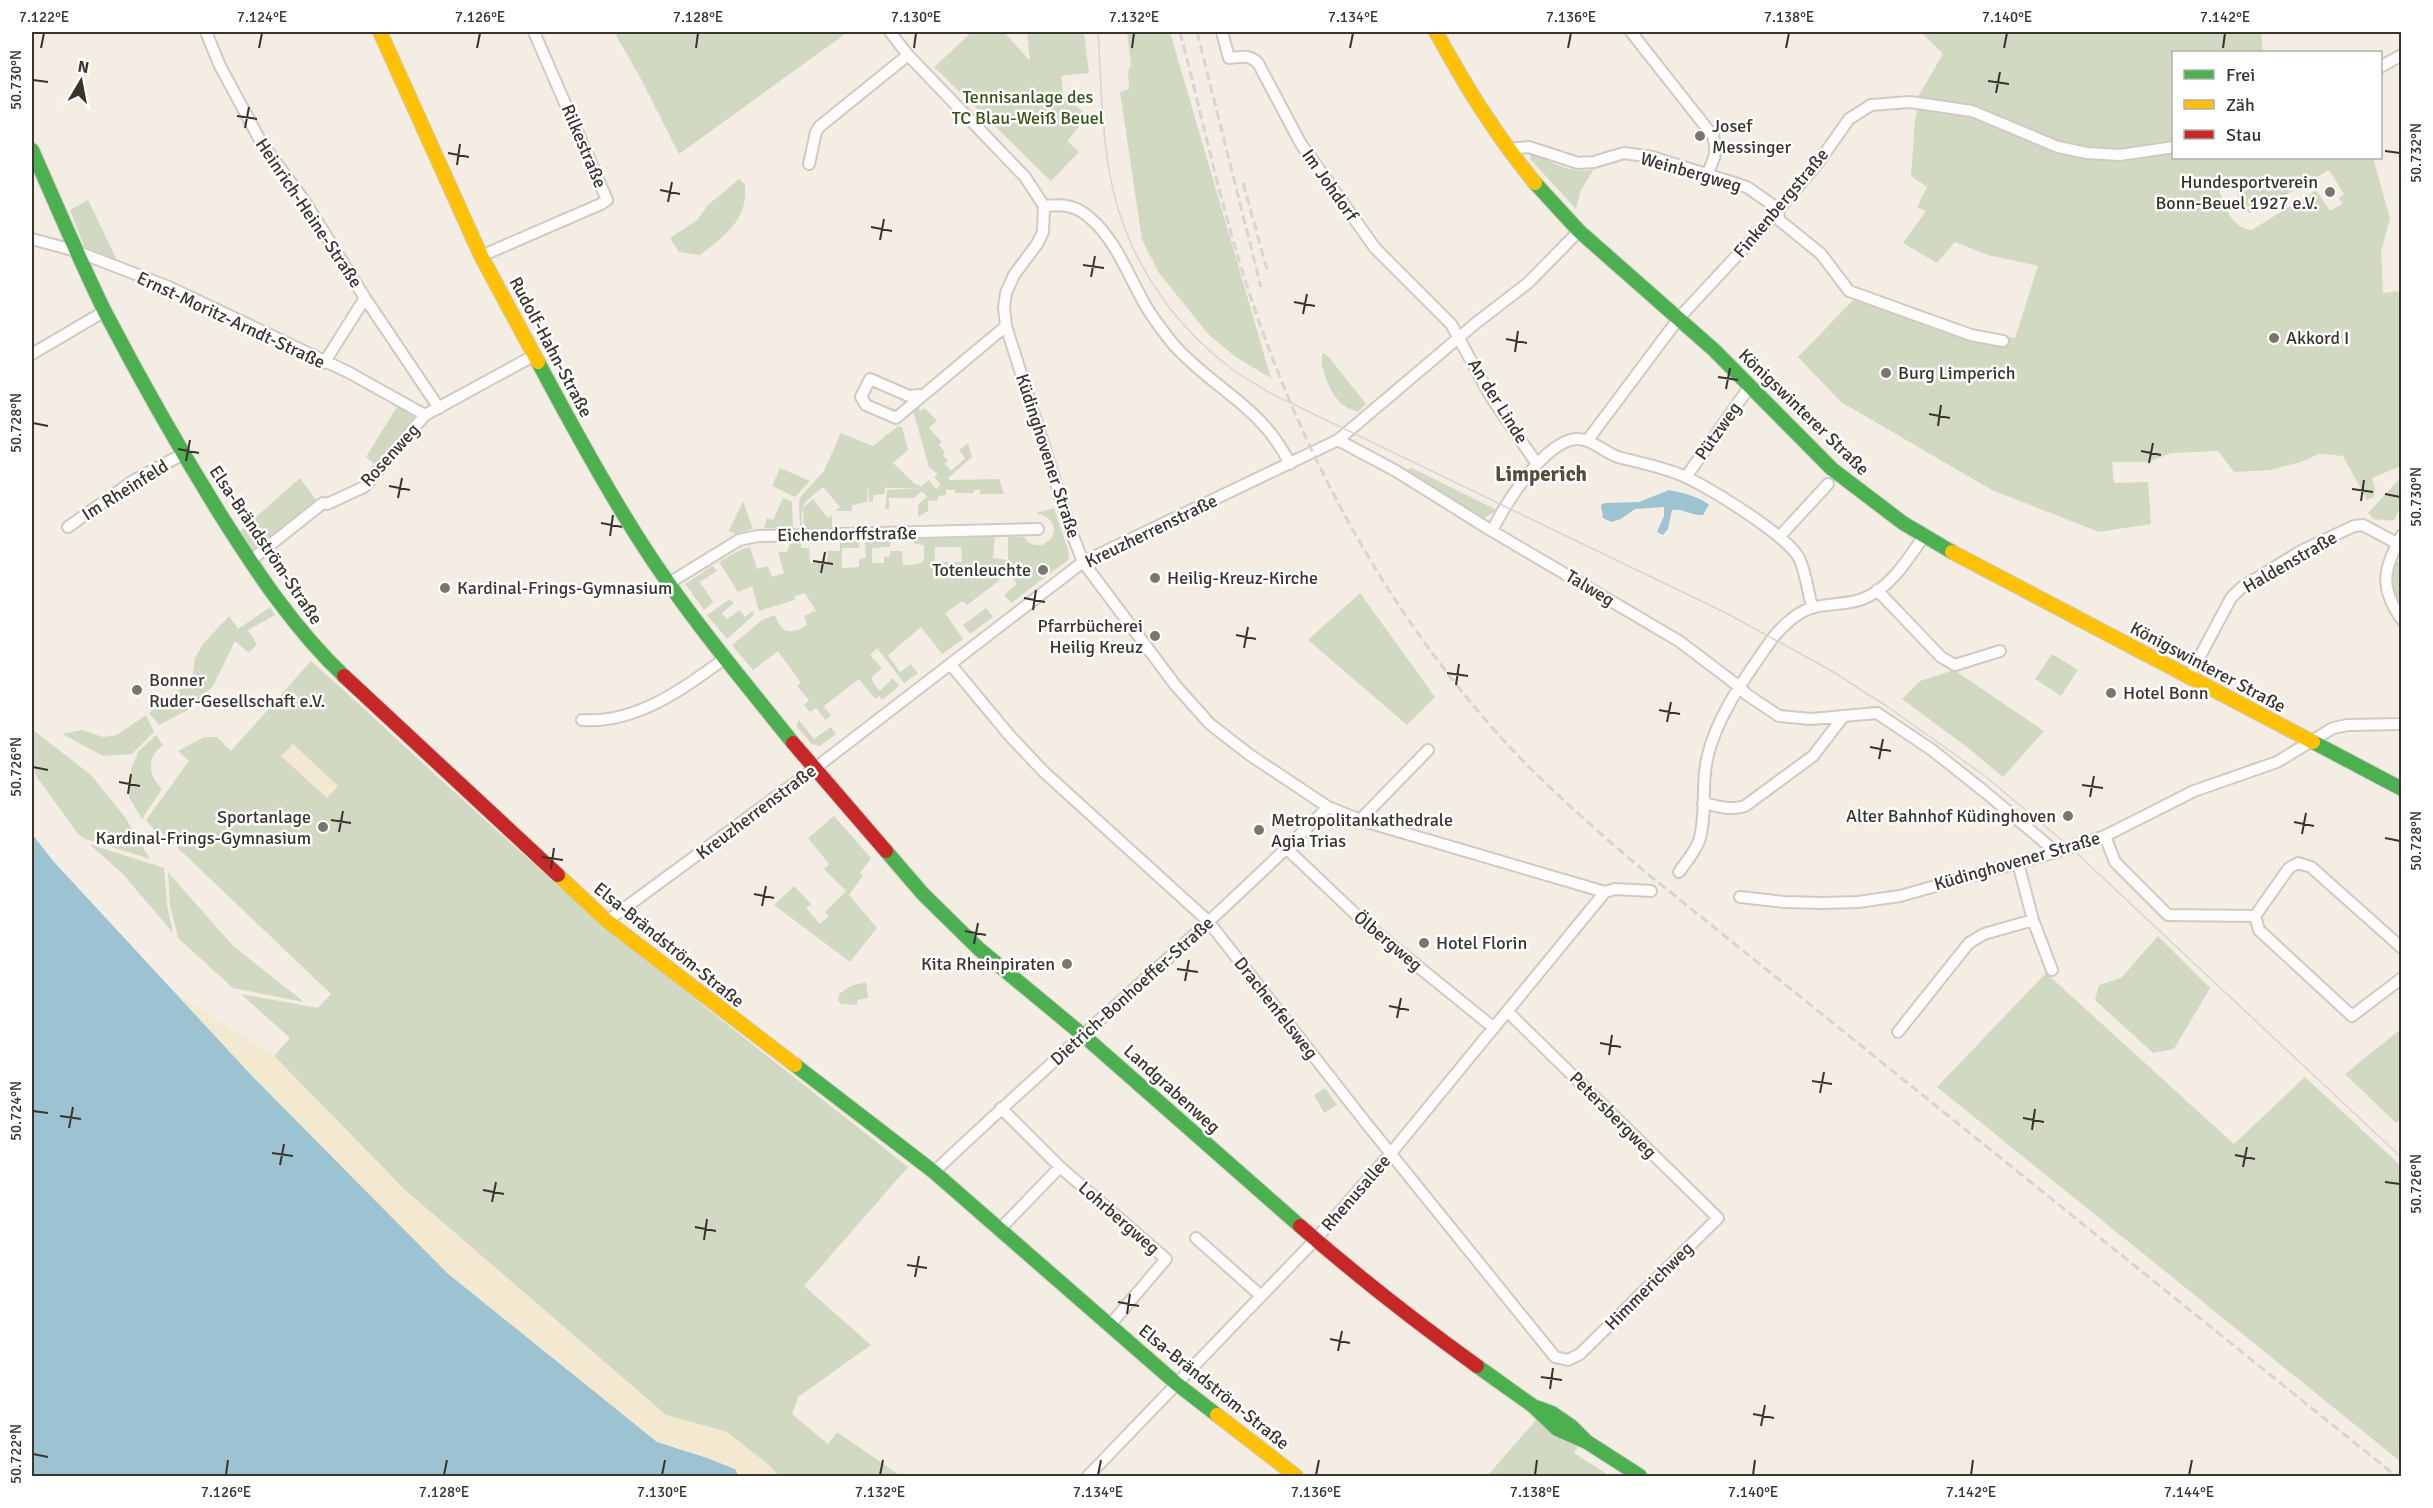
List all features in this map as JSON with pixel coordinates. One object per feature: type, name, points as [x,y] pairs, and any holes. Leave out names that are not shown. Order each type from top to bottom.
[{"type":"street","name":"Heinrich-Heine-Straße","points":[[206,32],[242,110],[278,166],[305,202],[365,298],[439,408]]},
{"type":"street","name":"Rudolf-Hahn-Straße","points":[[380,32],[481,256],[591,460],[642,544],[694,619],[814,769]]},
{"type":"street","name":"Rilkestraße","points":[[481,256],[607,200],[534,32]]},
{"type":"street","points":[[890,32],[908,55],[1025,177],[1040,196],[1044,206],[1068,204],[1092,219],[1116,253],[1143,301],[1174,344],[1257,416],[1273,435],[1290,464]]},
{"type":"street","name":"Im Johdorf","points":[[1222,32],[1229,58],[1252,57],[1258,63],[1301,144],[1375,248],[1451,324],[1460,338]]},
{"type":"street","name":"Königswinterer Straße","points":[[1436,32],[1471,96],[1508,149],[1534,182],[1579,231],[1679,318],[1832,469],[1884,510],[1924,536],[2042,600],[2190,675],[2310,742],[2402,789]]},
{"type":"street","points":[[1630,32],[1713,136],[1716,156],[1707,174]]},
{"type":"street","points":[[809,164],[819,127],[908,55]]},
{"type":"street","points":[[2382,66],[2402,55]]},
{"type":"street","name":"Finkenbergstraße","points":[[1587,441],[1679,318],[1818,163],[1849,119],[1861,110],[1878,103],[1910,102],[1972,111],[2058,147],[2087,153],[2120,155],[2172,147]]},
{"type":"street","name":"Weinbergweg","points":[[1508,149],[1529,147],[1578,163],[1594,162],[1624,153],[1652,157],[1747,187],[1778,208],[1779,220],[1783,225],[1821,254],[1850,291],[1972,335],[2003,341]]},
{"type":"street","name":"Elsa-Brändström-Straße","points":[[32,150],[105,311],[183,454],[285,610],[328,661],[607,921],[934,1172],[1177,1384],[1296,1476]]},
{"type":"street","name":"Küdinghovener Straße","points":[[1044,206],[1043,232],[1014,275],[1006,293],[1004,308],[1006,326],[1083,562],[1176,686],[1210,724],[1250,755],[1328,807],[1360,820],[1605,892],[1615,888],[1651,891]]},
{"type":"street","name":"Kreuzherrenstraße","points":[[607,921],[814,769],[1083,562],[1338,440],[1528,283],[1579,231]]},
{"type":"street","name":"Ernst-Moritz-Arndt-Straße","points":[[32,239],[76,251],[169,287],[350,374],[425,415]]},
{"type":"street","name":"Heinrich-Heine-Straße","points":[[324,363],[365,298]]},
{"type":"street","points":[[32,354],[105,311]]},
{"type":"street","points":[[921,395],[909,396],[870,380],[861,397],[866,405],[896,418],[1006,326]]},
{"type":"street","name":"An der Linde","points":[[1460,338],[1491,397],[1538,464]]},
{"type":"street","name":"Rosenweg","points":[[251,560],[323,503],[334,502],[364,488],[425,415],[535,355]]},
{"type":"street","name":"Pützweg","points":[[1686,477],[1750,386]]},
{"type":"street","name":"Talweg","points":[[1338,440],[1396,471],[1492,531],[1679,640],[1746,694],[1779,716],[1811,719],[1877,714],[1967,778],[2056,852]]},
{"type":"street","points":[[1492,531],[1502,510],[1538,464],[1555,448],[1563,444],[1576,440],[1587,441],[1614,456],[1686,477],[1780,536],[1799,559],[1812,607]]},
{"type":"street","name":"Im Rheinfeld","points":[[68,527],[133,481],[183,454]]},
{"type":"street","points":[[1780,536],[1828,483]]},
{"type":"street","name":"Haldenstraße","points":[[2190,675],[2231,598],[2241,588],[2301,551],[2354,526],[2363,525],[2400,542]]},
{"type":"street","name":"Eichendorffstraße","points":[[669,583],[739,540],[758,536],[1038,529]]},
{"type":"street","points":[[1679,872],[1698,843],[1702,828],[1707,759],[1723,719],[1740,688],[1777,634],[1792,619],[1812,607],[1850,603],[1866,598],[1902,567],[1924,536]]},
{"type":"street","points":[[2400,542],[2388,561],[2386,576],[2389,596],[2402,620]]},
{"type":"street","points":[[1877,590],[1941,657],[1955,665],[2000,651]]},
{"type":"street","points":[[582,720],[601,722],[649,706],[691,684],[725,658]]},
{"type":"street","name":"Drachenfelsweg","points":[[951,665],[1010,736],[1044,772],[1208,921],[1365,1123],[1555,1357],[1568,1360],[1580,1354]]},
{"type":"street","points":[[1703,803],[1737,809],[1744,806],[1813,756],[1843,717]]},
{"type":"street","name":"Küdinghovener Straße","points":[[1740,897],[1813,902],[1888,899],[2105,836],[2194,791],[2277,762],[2333,728],[2342,725],[2402,724]]},
{"type":"street","points":[[1360,820],[1428,750]]},
{"type":"street","name":"Landgrabenweg","points":[[814,769],[885,853],[948,920],[1316,1240],[1412,1319],[1533,1407],[1552,1413],[1571,1426],[1587,1442],[1640,1476]]},
{"type":"street","name":"Dietrich-Bonhoeffer-Straße","points":[[934,1172],[1001,1108],[1084,1036],[1287,849],[1328,807]]},
{"type":"street","points":[[2105,836],[2115,862],[2169,915],[2255,916]]},
{"type":"street","name":"Ölbergweg","points":[[1287,849],[1368,926],[1494,1028]]},
{"type":"street","points":[[2255,916],[2289,868],[2298,862],[2311,867],[2402,948]]},
{"type":"street","points":[[2018,863],[2033,920],[2052,970]]},
{"type":"street","name":"Rhenusallee","points":[[1088,1476],[1260,1295],[1316,1240],[1391,1153],[1605,892]]},
{"type":"street","points":[[2255,916],[2259,930],[2352,1016],[2402,978]]},
{"type":"street","points":[[1898,1032],[1969,943],[1984,934],[2033,920]]},
{"type":"street","name":"Petersbergweg","points":[[1508,1012],[1718,1218]]},
{"type":"street","name":"Lohrbergweg","points":[[1001,1108],[1060,1167],[1166,1259],[1110,1325]]},
{"type":"street","points":[[1000,1229],[1060,1167]]},
{"type":"street","name":"Himmerichweg","points":[[1580,1354],[1718,1218]]},
{"type":"street","points":[[1196,1238],[1260,1295]]},
{"type":"green space","points":[[614,32],[848,32],[679,154]]},
{"type":"green space","name":"Tennisanlage des TC Blau-Weiß Beuel","points":[[972,32],[1004,32],[1030,61],[1027,32],[1084,32],[1089,73],[1061,76],[1063,95],[1082,111],[1082,123],[1067,141],[1079,152],[1051,181],[934,67]]},
{"type":"green space","points":[[1127,32],[1170,32],[1271,378],[1237,358],[1209,335],[1159,273],[1142,240],[1120,92],[1129,89],[1128,72],[1131,65]]},
{"type":"green space","points":[[1921,32],[2261,32],[2263,51],[2172,51],[2172,159],[2373,159],[2390,218],[2381,252],[2383,293],[2401,291],[2401,466],[2372,478],[2375,489],[2374,497],[2367,500],[2343,456],[2319,454],[2301,462],[2270,470],[2234,472],[2218,451],[2171,453],[2148,462],[2112,462],[2114,483],[2148,482],[2151,524],[2099,532],[1992,490],[1841,402],[1798,357],[1853,300],[1899,310],[1980,342],[2001,336],[2015,338],[2038,266],[1988,255],[1955,242],[1937,263],[1903,243],[1926,211],[1917,207],[1927,187],[1911,176],[1917,98],[1943,54]],"holes":[[[2329,170],[2344,194],[2339,198],[2342,204],[2330,211],[2316,190],[2252,230],[2245,229],[2233,220],[2225,207],[2218,186],[2232,175],[2240,202],[2249,213],[2261,209]]]},
{"type":"green space","points":[[1535,154],[1571,169],[1594,169],[1581,190],[1576,209],[1530,159],[1531,155]]},
{"type":"green space","points":[[739,179],[745,184],[745,196],[739,217],[733,225],[700,255],[679,252],[670,238],[697,220],[708,205]]},
{"type":"green space","points":[[88,200],[117,260],[84,246],[70,210]]},
{"type":"green space","points":[[1323,353],[1328,356],[1366,404],[1358,412],[1344,405],[1334,395],[1323,370]]},
{"type":"green space","points":[[400,402],[425,415],[381,470],[366,457]]},
{"type":"green space","points":[[918,407],[921,411],[925,408],[937,421],[929,428],[942,442],[939,445],[948,461],[945,464],[951,471],[965,458],[959,450],[968,443],[972,457],[948,478],[950,480],[999,479],[1004,494],[980,494],[980,489],[974,490],[974,493],[955,493],[955,490],[946,490],[946,495],[938,496],[938,500],[928,501],[928,511],[918,517],[918,505],[927,497],[922,491],[914,498],[889,498],[889,509],[885,509],[887,490],[918,488],[885,488],[884,470],[885,494],[873,495],[873,501],[869,502],[868,484],[867,502],[852,505],[852,511],[835,511],[840,507],[823,487],[804,504],[802,529],[800,529],[799,502],[801,496],[824,471],[841,433],[873,446],[898,426],[902,427],[908,450],[893,463],[916,485],[921,487],[929,480],[936,489],[941,485],[934,477],[938,474],[929,467],[913,411]]},
{"type":"green space","points":[[780,468],[810,481],[795,497],[772,486]]},
{"type":"green space","points":[[1412,468],[1497,510],[1483,519],[1400,471]]},
{"type":"green space","points":[[2401,477],[2402,495],[2393,521],[2374,519],[2368,513]]},
{"type":"green space","points":[[300,478],[316,500],[257,550],[252,551],[237,534]]},
{"type":"green space","points":[[783,498],[792,502],[793,528],[764,528],[767,518],[773,520]]},
{"type":"green space","points":[[813,499],[828,518],[832,515],[832,527],[804,528],[803,508]]},
{"type":"green space","points":[[743,501],[753,529],[735,534],[729,531]]},
{"type":"green space","points":[[1054,508],[1069,553],[1068,560],[1011,603],[1004,595],[1017,584],[1008,573],[1006,575],[1003,573],[997,577],[1000,580],[967,605],[963,601],[945,613],[963,639],[942,654],[921,627],[888,655],[900,672],[911,664],[918,673],[904,683],[877,648],[870,655],[882,668],[872,677],[873,683],[880,691],[893,678],[899,686],[882,700],[879,696],[875,699],[859,679],[824,706],[831,716],[825,720],[816,708],[810,712],[804,705],[809,700],[797,686],[801,683],[778,651],[753,670],[732,645],[762,620],[775,615],[780,626],[791,631],[807,625],[804,616],[814,611],[817,613],[805,593],[795,596],[795,600],[759,611],[752,586],[738,592],[719,562],[742,549],[750,547],[757,569],[768,566],[772,577],[784,573],[778,552],[787,552],[791,541],[801,541],[801,548],[809,548],[810,563],[827,563],[828,551],[840,551],[840,540],[859,540],[859,548],[842,548],[842,568],[859,567],[859,559],[866,558],[865,540],[890,539],[890,547],[872,548],[872,563],[884,563],[884,557],[890,556],[890,551],[902,551],[903,565],[918,564],[924,560],[924,545],[914,544],[914,539],[995,537],[993,558],[1008,560],[1008,537],[1024,537],[1031,544],[1039,545],[1051,538],[1054,532],[1053,524],[1036,513]],"holes":[[[935,547],[961,547],[962,562],[935,562]]]},
{"type":"green space","points":[[2401,560],[2401,606],[2394,590],[2391,574],[2395,563]]},
{"type":"green space","points":[[712,566],[717,571],[700,582],[713,602],[704,610],[685,584]]},
{"type":"green space","points":[[1360,593],[1435,697],[1407,725],[1308,640]]},
{"type":"green space","points":[[730,599],[734,603],[722,613],[727,619],[740,610],[745,617],[753,611],[754,615],[727,639],[707,615]]},
{"type":"green space","points":[[270,607],[275,615],[248,630],[257,644],[249,653],[235,641],[213,686],[190,709],[159,725],[149,713],[184,686],[191,688],[195,658],[203,644],[229,616],[238,629]]},
{"type":"green space","points":[[986,608],[993,617],[970,634],[963,625]]},
{"type":"green space","points":[[2052,654],[2078,670],[2061,696],[2035,679]]},
{"type":"green space","points":[[311,661],[595,917],[711,1012],[908,1167],[804,1286],[871,1345],[798,1397],[792,1414],[828,1444],[837,1432],[901,1476],[778,1476],[771,1467],[727,1432],[666,1415],[404,1189],[274,1056],[290,1038],[241,994],[318,1008],[331,994],[160,831],[157,833],[146,820],[189,761],[178,751],[204,737],[217,737],[231,751]]},
{"type":"green space","points":[[1954,670],[2044,731],[2003,777],[1902,699],[1920,681]]},
{"type":"green space","points":[[146,715],[154,732],[132,754],[103,756],[62,734],[82,730],[103,737],[117,735]]},
{"type":"green space","points":[[799,720],[814,739],[831,727],[836,734],[820,746],[812,744],[796,726]]},
{"type":"green space","points":[[32,729],[91,775],[125,817],[150,859],[79,835],[36,776],[32,758]]},
{"type":"green space","points":[[156,735],[163,745],[154,755],[151,767],[157,784],[162,789],[142,819],[129,797],[131,769],[138,752]]},
{"type":"green space","points":[[834,816],[871,858],[860,873],[863,876],[849,895],[877,928],[850,962],[774,905],[794,886],[811,904],[806,908],[820,924],[829,916],[825,912],[846,891],[824,869],[829,864],[808,838]]},
{"type":"green space","points":[[89,844],[164,868],[167,905],[173,933],[122,873]]},
{"type":"green space","points":[[168,872],[232,945],[304,1002],[233,988],[178,938],[170,905]]},
{"type":"green space","points":[[2158,936],[2210,988],[2174,1049],[2153,1053],[2095,1000],[2099,985],[2121,978]]},
{"type":"green space","points":[[2046,973],[2234,1144],[2305,1077],[2401,1166],[2401,1462],[1937,1087]]},
{"type":"green space","points":[[866,982],[868,998],[857,1000],[857,1005],[841,1004],[838,1001],[839,994],[851,986]]},
{"type":"green space","points":[[2401,1029],[2401,1117],[2396,1123],[2345,1074]]},
{"type":"green space","points":[[1325,1088],[1337,1105],[1324,1113],[1314,1095]]},
{"type":"green space","points":[[1537,1419],[1578,1446],[1574,1453],[1610,1476],[1487,1476]]},
{"type":"sand","points":[[293,744],[338,786],[327,798],[281,756]]},
{"type":"sand","points":[[175,993],[274,1056],[404,1189],[666,1415],[727,1432],[771,1467],[778,1476],[739,1476],[735,1469],[657,1442],[447,1273],[252,1076]]},
{"type":"water","points":[[1669,490],[1696,497],[1709,505],[1703,515],[1672,510],[1668,529],[1663,535],[1657,532],[1664,516],[1664,507],[1635,509],[1621,519],[1611,522],[1603,518],[1601,505],[1605,503],[1639,502]]},
{"type":"water","points":[[32,834],[54,862],[252,1076],[447,1273],[657,1442],[735,1469],[739,1476],[32,1476]]},
{"type":"tram line","points":[[1098,32],[1108,163],[1123,223],[1149,278],[1166,304],[1208,349],[1237,372],[1270,393],[1728,614],[1830,670],[1888,707],[1985,776],[2070,847],[2402,1158]]},
{"type":"railway","points":[[1180,32],[1237,255],[1270,351],[1296,416],[1358,540],[1434,656],[1477,710],[1539,777],[1649,875],[2396,1476]]},
{"type":"railway","points":[[1197,32],[1261,287]]},
{"type":"railway","points":[[1243,183],[1268,273]]},
{"type":"traffic: fast","points":[[32,150],[105,312],[190,464],[277,599],[309,639],[344,676]]},
{"type":"traffic: fast","points":[[1535,183],[1579,231],[1714,350],[1832,469],[1903,523],[1952,552]]},
{"type":"traffic: fast","points":[[538,362],[601,477],[659,570],[793,743]]},
{"type":"traffic: fast","points":[[2313,742],[2402,789]]},
{"type":"traffic: fast","points":[[886,851],[923,894],[979,949],[1084,1036],[1300,1226]]},
{"type":"traffic: fast","points":[[795,1065],[934,1172],[1177,1384],[1217,1415]]},
{"type":"traffic: fast","points":[[1477,1366],[1533,1406],[1557,1429],[1587,1442]]},
{"type":"traffic: fast","points":[[1533,1406],[1552,1413],[1571,1426],[1587,1442],[1640,1476]]},
{"type":"traffic: slow","points":[[380,32],[481,256],[538,362]]},
{"type":"traffic: slow","points":[[1436,32],[1482,110],[1535,183]]},
{"type":"traffic: slow","points":[[1952,552],[2313,742]]},
{"type":"traffic: slow","points":[[558,875],[607,921],[795,1065]]},
{"type":"traffic: slow","points":[[1217,1415],[1296,1476]]},
{"type":"traffic: jam","points":[[344,676],[558,875]]},
{"type":"traffic: jam","points":[[793,743],[886,851]]},
{"type":"traffic: jam","points":[[1300,1226],[1387,1298],[1477,1366]]},
{"type":"place","name":"Josef Messinger","points":[[1700,136]]},
{"type":"place","name":"Hundesportverein Bonn-Beuel 1927 e.V.","points":[[2330,192]]},
{"type":"place","name":"Akkord I","points":[[2274,338]]},
{"type":"place","name":"Burg Limperich","points":[[1886,373]]},
{"type":"place","name":"Totenleuchte","points":[[1043,570]]},
{"type":"place","name":"Heilig-Kreuz-Kirche","points":[[1155,578]]},
{"type":"place","name":"Kardinal-Frings-Gymnasium","points":[[445,588]]},
{"type":"place","name":"Pfarrbücherei Heilig Kreuz","points":[[1155,636]]},
{"type":"place","name":"Bonner Ruder-Gesellschaft e.V.","points":[[137,690]]},
{"type":"place","name":"Hotel Bonn","points":[[2111,693]]},
{"type":"place","name":"Alter Bahnhof Küdinghoven","points":[[2068,816]]},
{"type":"place","name":"Sportanlage Kardinal-Frings-Gymnasium","points":[[323,827]]},
{"type":"place","name":"Metropolitankathedrale Agia Trias","points":[[1259,830]]},
{"type":"place","name":"Hotel Florin","points":[[1424,943]]},
{"type":"place","name":"Kita Rheinpiraten","points":[[1067,964]]},
{"type":"district","name":"Limperich","points":[[1541,474]]}]
